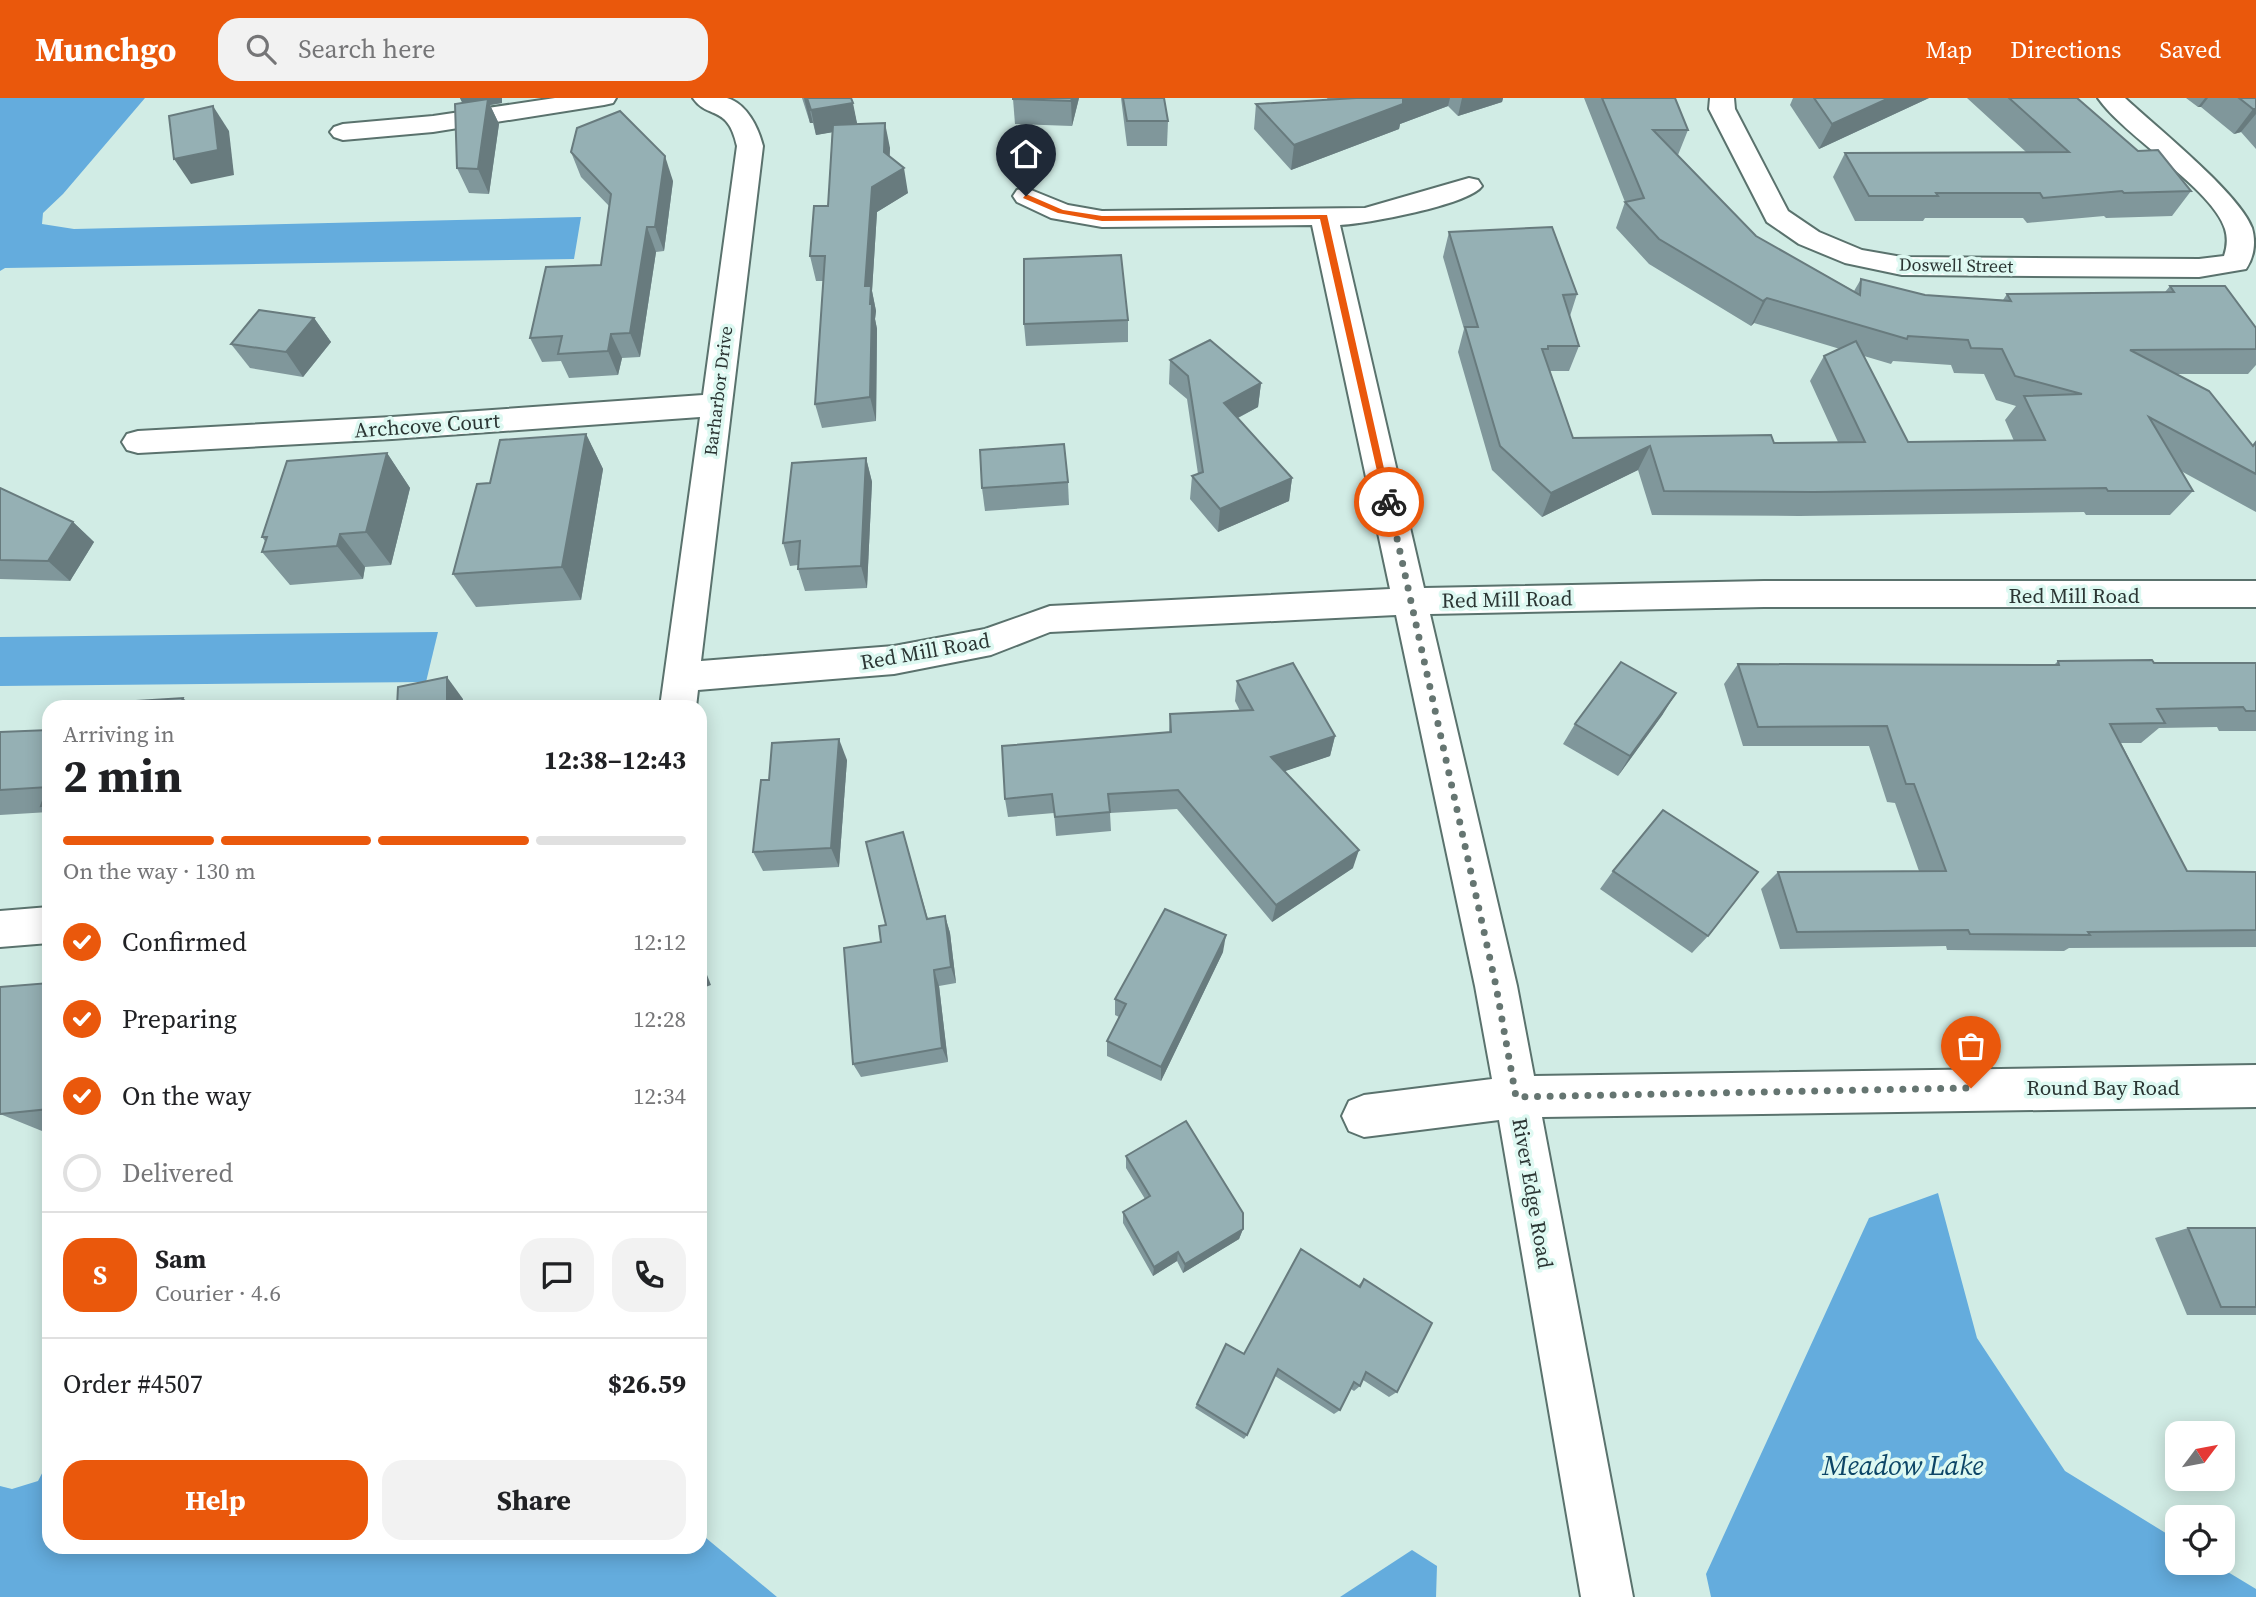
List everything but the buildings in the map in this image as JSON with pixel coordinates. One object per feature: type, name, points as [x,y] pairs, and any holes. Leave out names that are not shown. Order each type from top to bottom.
[{"type":"street","points":[[343,132],[433,124],[604,98]]},
{"type":"street","name":"Barharbor Drive","points":[[680,692],[750,146],[747,129],[739,118],[723,105],[705,98]]},
{"type":"street","name":"Doswell Street","points":[[1722,98],[1722,109],[1777,216],[1809,239],[1855,257],[1902,266],[2199,268],[2243,272],[2238,226],[2217,197],[2110,98]]},
{"type":"street","points":[[1026,196],[1061,212],[1102,219],[1365,216],[1443,196],[1469,186]]},
{"type":"street","name":"River Edge Road","points":[[1324,216],[1496,986],[1607,1597]]},
{"type":"street","name":"Archcove Court","points":[[138,442],[391,428],[716,405]]},
{"type":"street","name":"Red Mill Road","points":[[680,692],[894,660],[990,642],[1020,628],[1051,619],[1412,601],[1764,594],[2256,594]]},
{"type":"street","points":[[0,929],[42,926]]},
{"type":"street","name":"Round Bay Road","points":[[1364,1116],[1516,1097],[2256,1086]]},
{"type":"water","points":[[0,98],[145,98],[63,194],[43,213],[42,224],[74,229],[581,217],[574,259],[5,268],[0,271]]},
{"type":"water","points":[[438,632],[426,682],[0,686],[0,637]]},
{"type":"water","name":"Meadow Lake","points":[[1938,1193],[1977,1338],[2065,1471],[2165,1533],[2165,1575],[2233,1575],[2256,1589],[2256,1597],[1711,1597],[1706,1574],[1869,1218]]},
{"type":"water","points":[[42,1473],[42,1554],[707,1554],[707,1539],[777,1597],[0,1597],[0,1486],[12,1489],[38,1481]]},
{"type":"water","points":[[1412,1550],[1437,1566],[1436,1597],[1340,1597]]},
{"type":"way so far","points":[[1389,502],[1496,986],[1516,1097],[1971,1088]]},
{"type":"route","points":[[1026,196],[1061,212],[1102,219],[1324,216],[1389,502]]}]
